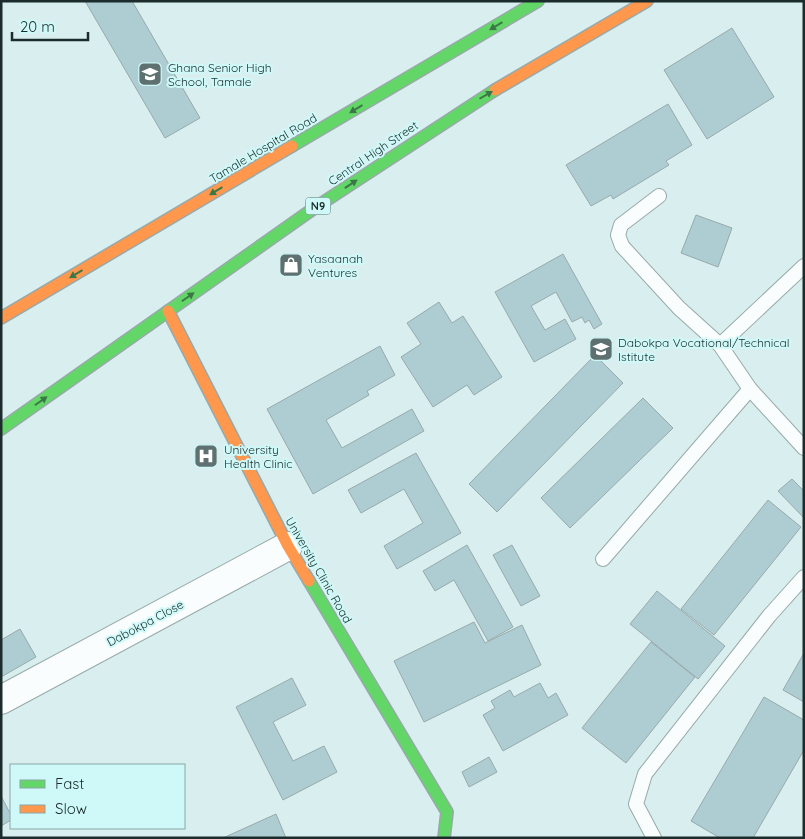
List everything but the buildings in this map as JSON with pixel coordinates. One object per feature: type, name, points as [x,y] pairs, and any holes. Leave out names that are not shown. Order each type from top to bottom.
[{"type":"main road","name":"Tamale Hospital Road","points":[[1,318],[538,1]]},
{"type":"main road","name":"Central High Street","points":[[1,429],[313,209],[476,100],[646,1]]},
{"type":"main road","name":"University Clinic Road","points":[[168,311],[288,546],[446,812],[444,838]]},
{"type":"street","name":"Dabokpa Close","points":[[1,700],[288,546]]},
{"type":"lane","points":[[659,196],[621,225],[618,235],[622,246],[679,308],[720,345],[750,388],[804,448]]},
{"type":"lane","points":[[720,345],[804,266]]},
{"type":"lane","points":[[603,558],[750,388]]},
{"type":"lane","points":[[654,838],[636,804],[645,774],[769,616],[804,576]]},
{"type":"traffic: fast","points":[[292,146],[538,1]]},
{"type":"traffic: fast","points":[[1,429],[313,209],[495,90]]},
{"type":"traffic: fast","points":[[309,581],[447,812],[444,838]]},
{"type":"traffic: slow","points":[[495,90],[647,1]]},
{"type":"traffic: slow","points":[[1,318],[292,146]]},
{"type":"traffic: slow","points":[[168,311],[288,546],[309,581]]},
{"type":"place","name":"Ghana Senior High School, Tamale","points":[[150,74]]},
{"type":"place","name":"Yasaanah Ventures","points":[[291,265]]},
{"type":"place","name":"Dabokpa Vocational/Technical Istitute","points":[[601,349]]},
{"type":"place","name":"University Health Clinic","points":[[206,456]]}]
